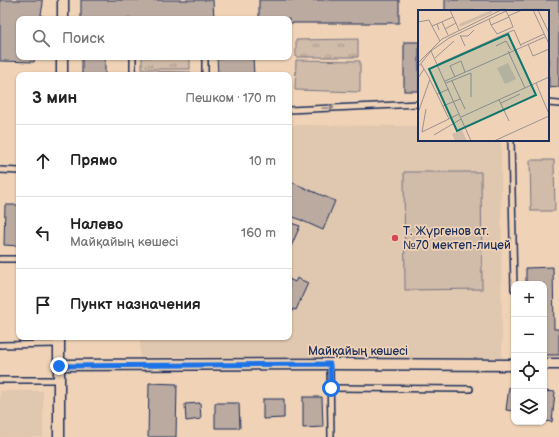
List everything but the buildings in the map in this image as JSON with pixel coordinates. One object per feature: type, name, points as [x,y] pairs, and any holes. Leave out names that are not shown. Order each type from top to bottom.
[{"type":"street","points":[[63,0],[63,16]]},
{"type":"street","points":[[62,60],[62,72]]},
{"type":"street","points":[[59,340],[59,437]]},
{"type":"street","name":"Майқайың көшесі","points":[[59,366],[330,364],[511,365]]},
{"type":"street","points":[[547,364],[559,364]]},
{"type":"lane","points":[[133,60],[133,72]]},
{"type":"lane","points":[[205,60],[205,72]]},
{"type":"lane","points":[[549,103],[559,104]]},
{"type":"lane","points":[[292,110],[418,104]]},
{"type":"lane","points":[[511,141],[514,281]]},
{"type":"lane","points":[[0,170],[16,170]]},
{"type":"lane","points":[[0,259],[16,259]]},
{"type":"lane","points":[[0,345],[59,340]]},
{"type":"lane","points":[[330,364],[331,437]]},
{"type":"lane","points":[[0,380],[59,380]]},
{"type":"lane","points":[[331,388],[470,389]]},
{"type":"shaded area","name":"Т. Жүргенов ат. №70 мектеп-лицей","points":[[292,125],[418,126],[418,141],[501,141],[502,358],[140,357],[140,340],[292,340]]},
{"type":"shaded area","points":[[0,391],[43,391],[43,437],[0,437]]},
{"type":"green space","points":[[358,39],[358,57],[296,57],[296,40]]},
{"type":"green space","points":[[142,60],[190,60],[190,69],[142,69]]},
{"type":"green space","points":[[296,60],[360,61],[360,92],[295,90]]},
{"type":"green space","points":[[141,71],[191,72],[141,72]]},
{"type":"green space","points":[[530,160],[554,160],[555,211],[531,211]]},
{"type":"green space","points":[[404,172],[481,172],[482,289],[405,290]]},
{"type":"place","name":"Т. Жүргенов ат. №70 мектеп-лицей","points":[[395,238]]},
{"type":"route","points":[[59,366],[330,364],[331,388]]}]
